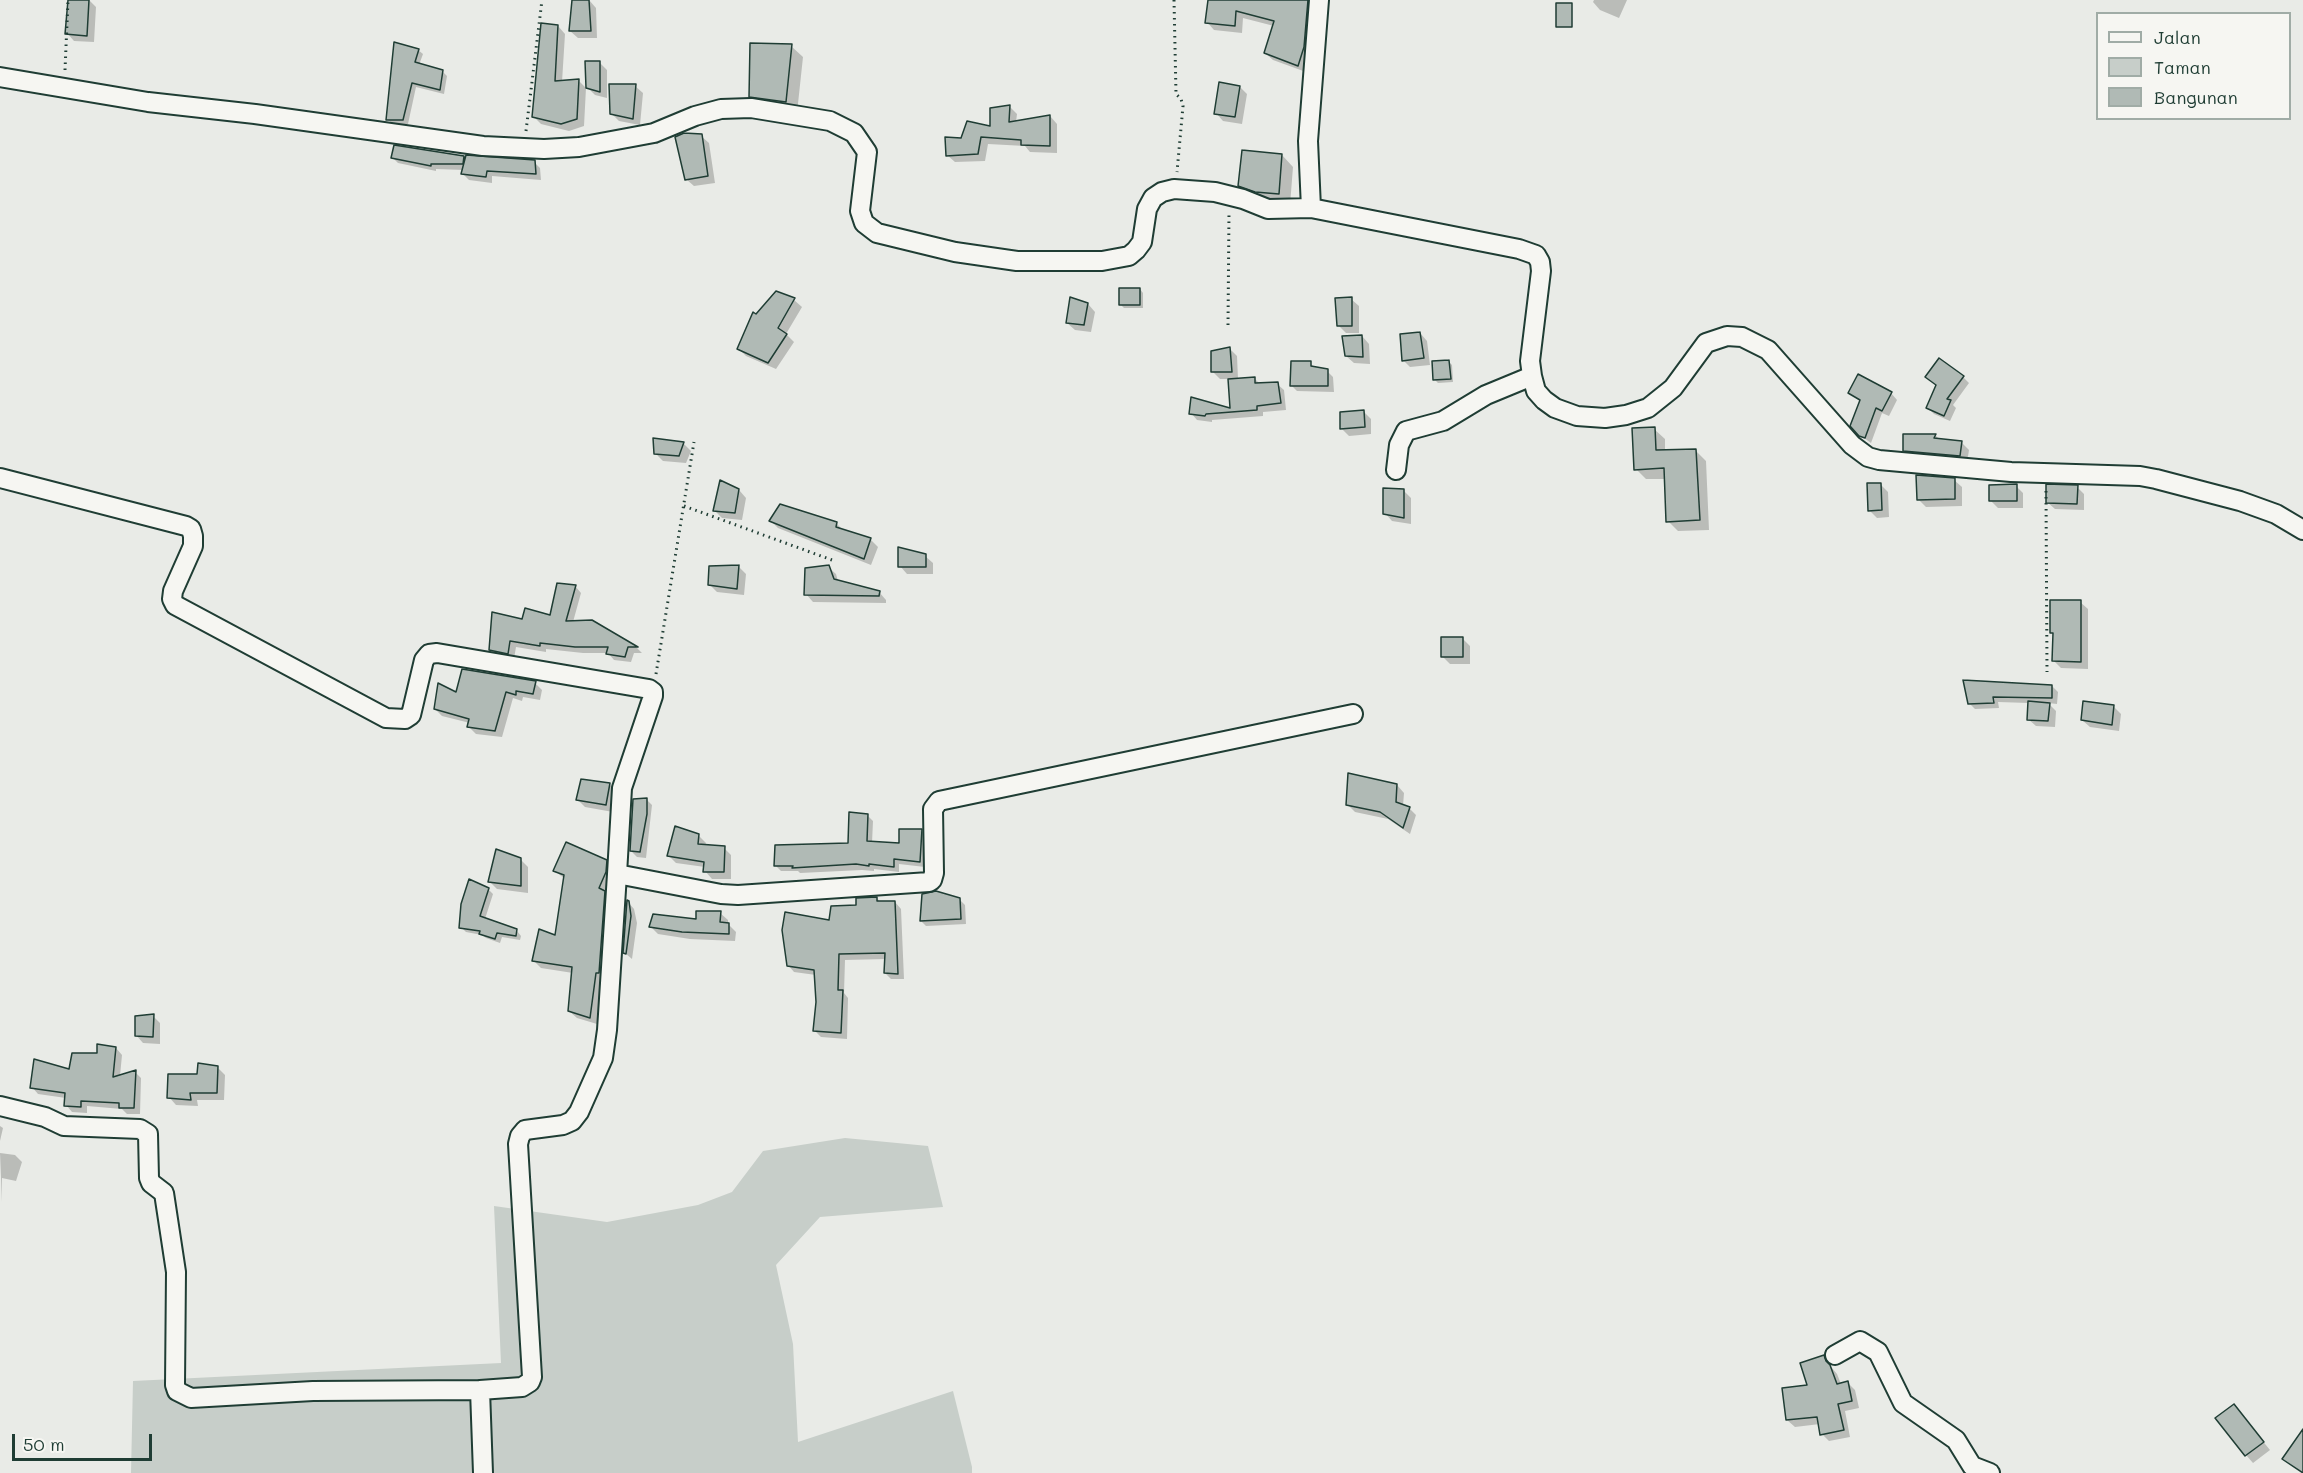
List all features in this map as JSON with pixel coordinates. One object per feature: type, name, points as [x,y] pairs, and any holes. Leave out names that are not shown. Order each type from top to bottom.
[{"type":"street","points":[[1311,208],[1308,141],[1311,74],[1319,0]]},
{"type":"street","points":[[0,77],[148,102],[255,114],[483,146],[579,147],[654,133],[695,116],[721,109],[751,108],[830,121],[854,133],[867,152],[860,211],[864,223],[877,233],[955,252],[1017,261],[1068,262],[1119,259],[1129,256],[1142,242],[1147,209],[1153,198],[1162,192],[1174,189],[1199,190],[1229,196],[1268,209],[1311,208],[1519,249],[1536,255],[1541,271],[1530,361],[1532,376],[1536,391],[1555,408],[1577,416],[1605,418],[1626,415],[1648,408],[1673,388],[1706,343],[1727,336],[1742,337],[1768,350],[1852,445],[1868,457],[2011,472],[2156,479],[2240,501],[2276,514],[2303,530]]},
{"type":"street","points":[[1396,470],[1400,445],[1406,431],[1443,422],[1486,395],[1532,376]]},
{"type":"street","points":[[0,478],[191,529],[193,546],[173,591],[172,598],[175,605],[386,718],[405,719],[411,715],[424,660],[429,654],[644,687],[652,692],[622,788],[607,1030],[603,1058],[579,1112],[572,1120],[563,1125],[525,1130],[518,1144],[532,1377],[527,1385],[517,1389],[313,1391],[191,1398],[183,1395],[177,1391],[175,1385],[176,1272],[164,1193],[151,1184],[149,1178],[148,1134],[140,1129],[64,1125],[0,1106]]},
{"type":"street","points":[[617,874],[721,894],[738,895],[929,882],[934,873],[933,809],[939,801],[1353,714]]},
{"type":"street","points":[[1835,1355],[1860,1341],[1878,1352],[1903,1403],[1956,1440],[1972,1466],[1990,1473]]},
{"type":"street","points":[[480,1390],[483,1473]]},
{"type":"path","points":[[65,88],[68,0]]},
{"type":"path","points":[[524,148],[542,0]]},
{"type":"path","points":[[1174,0],[1176,94],[1183,106],[1174,189]]},
{"type":"path","points":[[1228,325],[1229,196]]},
{"type":"path","points":[[652,692],[693,442]]},
{"type":"path","points":[[2046,473],[2046,672]]},
{"type":"path","points":[[684,506],[832,560]]},
{"type":"green space","points":[[845,1138],[928,1146],[943,1207],[820,1217],[776,1265],[793,1344],[798,1442],[953,1391],[972,1473],[131,1473],[133,1381],[501,1363],[494,1206],[607,1222],[698,1205],[732,1192],[763,1151]]},
{"type":"building","points":[[68,0],[89,0],[87,36],[65,34]]},
{"type":"building","points":[[572,0],[589,0],[591,31],[569,31]]},
{"type":"building","points":[[1208,0],[1308,0],[1304,47],[1298,66],[1264,53],[1274,21],[1236,11],[1235,26],[1205,23]]},
{"type":"building","points":[[1556,3],[1572,3],[1572,27],[1556,27]]},
{"type":"building","points":[[541,23],[558,25],[555,81],[579,79],[577,119],[561,124],[532,117]]},
{"type":"building","points":[[394,42],[419,49],[415,62],[443,70],[440,90],[412,83],[403,120],[386,120]]},
{"type":"building","points":[[750,43],[792,44],[786,102],[749,97]]},
{"type":"building","points":[[585,61],[600,61],[600,92],[586,88]]},
{"type":"building","points":[[1219,82],[1240,86],[1235,117],[1214,114]]},
{"type":"building","points":[[609,84],[636,84],[633,119],[610,114]]},
{"type":"building","points":[[1010,105],[1009,122],[1050,115],[1050,146],[1021,145],[1021,140],[981,137],[978,154],[946,156],[945,137],[961,138],[967,121],[990,126],[990,108]]},
{"type":"building","points":[[684,133],[702,134],[708,176],[685,180],[675,137]]},
{"type":"building","points":[[394,145],[464,156],[463,164],[431,164],[431,166],[391,158]]},
{"type":"building","points":[[1242,150],[1282,154],[1279,194],[1255,192],[1238,186]]},
{"type":"building","points":[[466,155],[535,160],[536,174],[487,171],[486,177],[461,174]]},
{"type":"building","points":[[1119,288],[1140,288],[1140,305],[1119,305]]},
{"type":"building","points":[[776,291],[795,298],[778,328],[787,334],[768,363],[737,349],[753,312],[756,314]]},
{"type":"building","points":[[1070,297],[1088,303],[1084,325],[1066,323]]},
{"type":"building","points":[[1352,297],[1352,326],[1337,326],[1335,298]]},
{"type":"building","points":[[1420,332],[1424,358],[1402,361],[1400,334]]},
{"type":"building","points":[[1362,335],[1363,357],[1345,356],[1342,336]]},
{"type":"building","points":[[1230,347],[1232,372],[1211,372],[1211,351]]},
{"type":"building","points":[[1939,358],[1964,376],[1947,399],[1951,400],[1944,416],[1926,408],[1936,385],[1925,377]]},
{"type":"building","points":[[1449,360],[1451,379],[1433,380],[1432,361]]},
{"type":"building","points":[[1291,361],[1311,361],[1311,366],[1328,369],[1328,386],[1290,386]]},
{"type":"building","points":[[1858,374],[1892,392],[1882,411],[1876,408],[1865,438],[1859,436],[1850,426],[1860,400],[1848,393]]},
{"type":"building","points":[[1255,377],[1255,383],[1278,382],[1281,403],[1257,406],[1257,410],[1206,414],[1205,416],[1189,414],[1191,397],[1230,408],[1228,379]]},
{"type":"building","points":[[1364,410],[1365,427],[1340,429],[1340,412]]},
{"type":"building","points":[[1655,427],[1656,450],[1696,449],[1700,520],[1666,522],[1664,468],[1634,470],[1632,428]]},
{"type":"building","points":[[1903,434],[1936,434],[1934,438],[1962,441],[1960,456],[1903,451]]},
{"type":"building","points":[[653,438],[684,442],[679,456],[654,454]]},
{"type":"building","points":[[1916,475],[1955,478],[1955,499],[1917,500]]},
{"type":"building","points":[[720,480],[739,489],[735,513],[713,511]]},
{"type":"building","points":[[1867,483],[1881,483],[1882,510],[1868,511]]},
{"type":"building","points":[[2017,484],[2017,501],[1989,501],[1989,485]]},
{"type":"building","points":[[2046,484],[2078,485],[2077,504],[2046,503]]},
{"type":"building","points":[[1383,488],[1404,489],[1404,518],[1383,514]]},
{"type":"building","points":[[780,504],[837,522],[836,527],[871,538],[864,559],[769,521]]},
{"type":"building","points":[[898,547],[926,554],[926,567],[898,567]]},
{"type":"building","points":[[739,565],[737,589],[708,585],[709,566]]},
{"type":"building","points":[[829,565],[834,579],[880,591],[879,596],[804,595],[805,568]]},
{"type":"building","points":[[557,583],[576,585],[566,621],[592,620],[638,647],[628,647],[625,657],[606,654],[608,647],[575,647],[540,643],[540,646],[510,641],[508,654],[489,650],[492,612],[522,619],[525,608],[550,615]]},
{"type":"building","points":[[2050,600],[2081,600],[2081,662],[2052,661],[2053,633],[2050,633]]},
{"type":"building","points":[[1441,637],[1463,637],[1463,657],[1441,657]]},
{"type":"building","points":[[462,669],[536,681],[533,694],[516,691],[516,695],[506,692],[495,731],[467,727],[469,719],[434,709],[438,683],[456,692]]},
{"type":"building","points":[[1963,680],[2052,685],[2052,698],[1993,697],[1994,703],[1968,704]]},
{"type":"building","points":[[2028,701],[2050,703],[2048,721],[2027,720]]},
{"type":"building","points":[[2083,701],[2114,705],[2112,725],[2081,720]]},
{"type":"building","points":[[1348,773],[1397,784],[1396,802],[1410,807],[1403,828],[1380,812],[1346,805]]},
{"type":"building","points":[[581,779],[610,783],[606,805],[576,800]]},
{"type":"building","points":[[647,798],[647,814],[640,852],[630,851],[633,799]]},
{"type":"building","points":[[849,812],[868,814],[867,841],[899,843],[899,829],[922,829],[920,862],[894,859],[894,867],[869,864],[869,866],[856,864],[792,868],[793,866],[774,866],[775,845],[848,843]]},
{"type":"building","points":[[675,826],[699,834],[698,844],[725,846],[724,872],[703,872],[704,862],[667,856]]},
{"type":"building","points":[[566,842],[607,860],[606,872],[599,888],[605,891],[599,973],[596,973],[590,1018],[568,1011],[572,967],[532,961],[539,929],[555,935],[564,875],[553,871]]},
{"type":"building","points":[[496,849],[521,858],[521,886],[488,882]]},
{"type":"building","points":[[469,879],[489,888],[480,916],[517,929],[516,936],[497,933],[495,939],[479,934],[480,931],[459,928],[461,904]]},
{"type":"building","points":[[936,891],[960,898],[961,919],[920,921],[922,894]]},
{"type":"building","points":[[877,897],[877,901],[895,901],[898,974],[884,973],[885,953],[839,954],[838,990],[843,990],[841,1033],[813,1031],[816,1002],[814,970],[787,966],[782,930],[785,912],[829,920],[831,906],[856,905],[856,898]]},
{"type":"building","points":[[627,900],[631,916],[626,954],[623,953]]},
{"type":"building","points":[[696,911],[721,911],[720,922],[729,923],[729,934],[682,932],[649,927],[653,914],[696,919]]},
{"type":"building","points":[[154,1014],[153,1037],[135,1036],[135,1016]]},
{"type":"building","points":[[97,1044],[116,1047],[113,1077],[136,1070],[134,1108],[119,1108],[119,1103],[81,1101],[81,1107],[64,1106],[65,1093],[30,1088],[34,1059],[69,1069],[72,1053],[97,1053]]},
{"type":"building","points":[[198,1063],[218,1066],[217,1093],[190,1093],[191,1100],[167,1098],[168,1074],[197,1074]]},
{"type":"building","points":[[1824,1355],[1837,1384],[1848,1381],[1852,1401],[1838,1404],[1844,1430],[1820,1435],[1817,1417],[1786,1420],[1782,1388],[1807,1385],[1800,1363]]},
{"type":"building","points":[[2234,1404],[2264,1442],[2245,1456],[2215,1418]]},
{"type":"building","points":[[2303,1429],[2303,1473],[2282,1459]]}]
